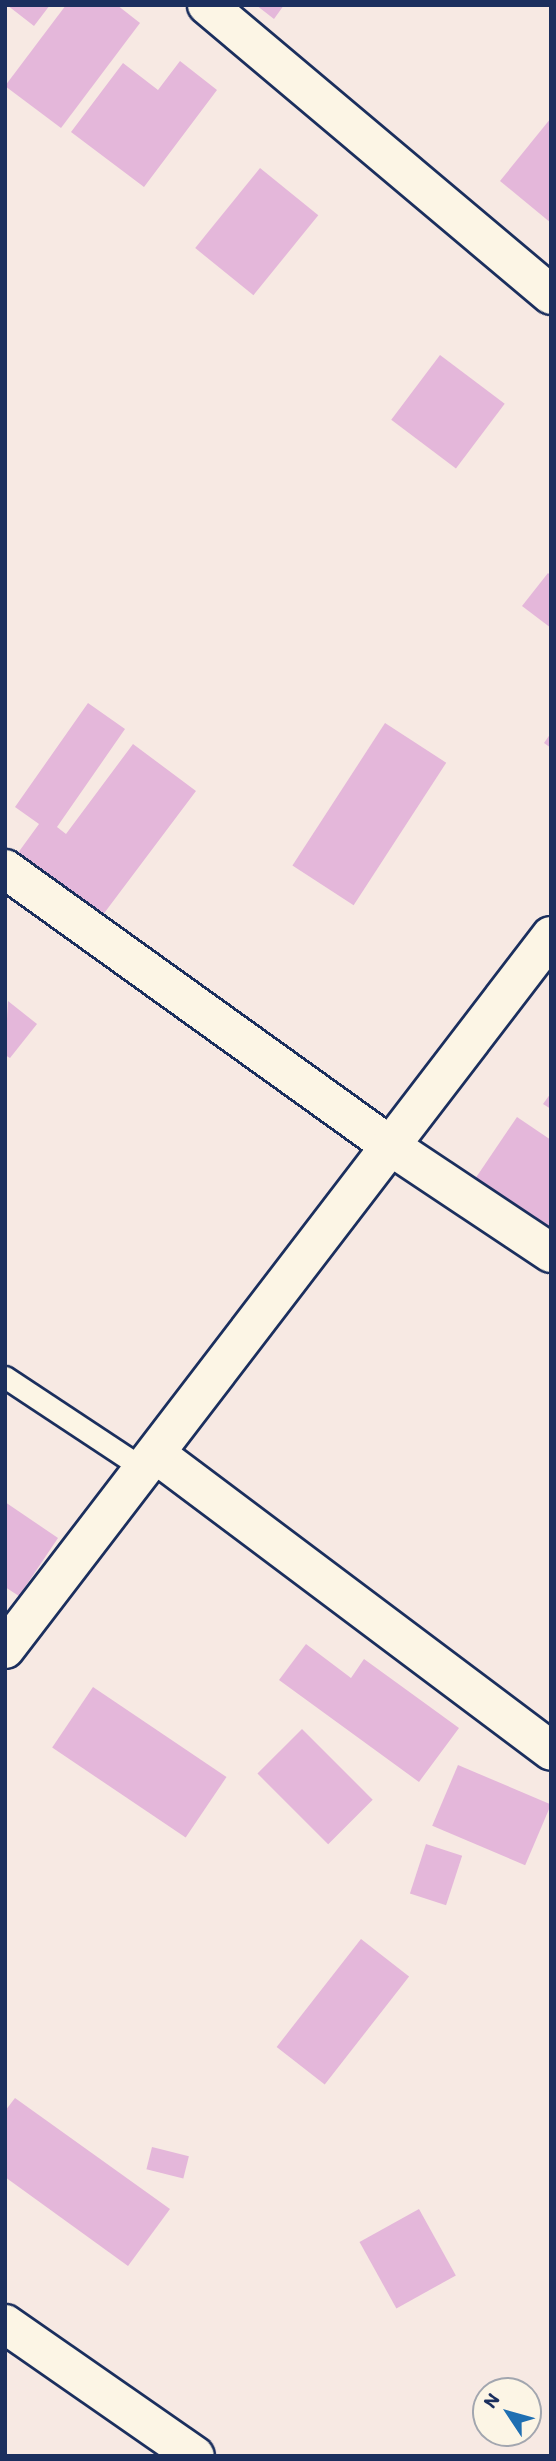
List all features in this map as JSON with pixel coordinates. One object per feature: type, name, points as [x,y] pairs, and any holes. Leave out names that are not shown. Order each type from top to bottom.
[{"type":"street","points":[[207,5],[551,295]]},
{"type":"street","points":[[5,869],[392,1147],[551,1253]]},
{"type":"street","points":[[5,1650],[551,936]]},
{"type":"street","points":[[150,1461],[551,1751]]},
{"type":"street","points":[[5,2324],[195,2456]]},
{"type":"lane","points":[[5,1377],[150,1461]]},
{"type":"building","points":[[7,5],[50,5],[34,26]]},
{"type":"building","points":[[66,5],[117,5],[140,23],[61,128],[5,86]]},
{"type":"building","points":[[256,5],[284,5],[274,19]]},
{"type":"building","points":[[180,61],[217,90],[144,187],[71,132],[123,63],[158,90]]},
{"type":"building","points":[[551,118],[551,223],[500,181]]},
{"type":"building","points":[[260,168],[318,215],[253,295],[195,248]]},
{"type":"building","points":[[440,355],[505,404],[456,468],[391,420]]},
{"type":"building","points":[[548,573],[551,576],[551,628],[522,606]]},
{"type":"building","points":[[88,703],[125,729],[57,827],[66,834],[133,744],[196,791],[99,920],[15,857],[39,824],[15,807]]},
{"type":"building","points":[[385,723],[446,763],[354,905],[292,866]]},
{"type":"building","points":[[551,733],[551,748],[544,743]]},
{"type":"building","points":[[8,1001],[37,1024],[10,1058],[5,1055]]},
{"type":"building","points":[[551,1093],[551,1109],[543,1104]]},
{"type":"building","points":[[517,1117],[551,1140],[549,1228],[475,1179]]},
{"type":"building","points":[[5,1502],[58,1538],[19,1596],[5,1587]]},
{"type":"building","points":[[306,1644],[351,1678],[364,1659],[459,1728],[419,1782],[279,1680]]},
{"type":"building","points":[[93,1687],[226,1777],[186,1838],[52,1748]]},
{"type":"building","points":[[302,1729],[373,1800],[328,1844],[257,1774]]},
{"type":"building","points":[[458,1765],[551,1804],[525,1865],[432,1826]]},
{"type":"building","points":[[426,1844],[462,1856],[446,1905],[410,1893]]},
{"type":"building","points":[[361,1939],[409,1977],[325,2085],[277,2047]]},
{"type":"building","points":[[15,2098],[170,2209],[128,2266],[5,2177],[5,2111]]},
{"type":"building","points":[[152,2147],[189,2156],[183,2179],[146,2169]]},
{"type":"building","points":[[419,2209],[456,2275],[396,2308],[360,2242]]}]
